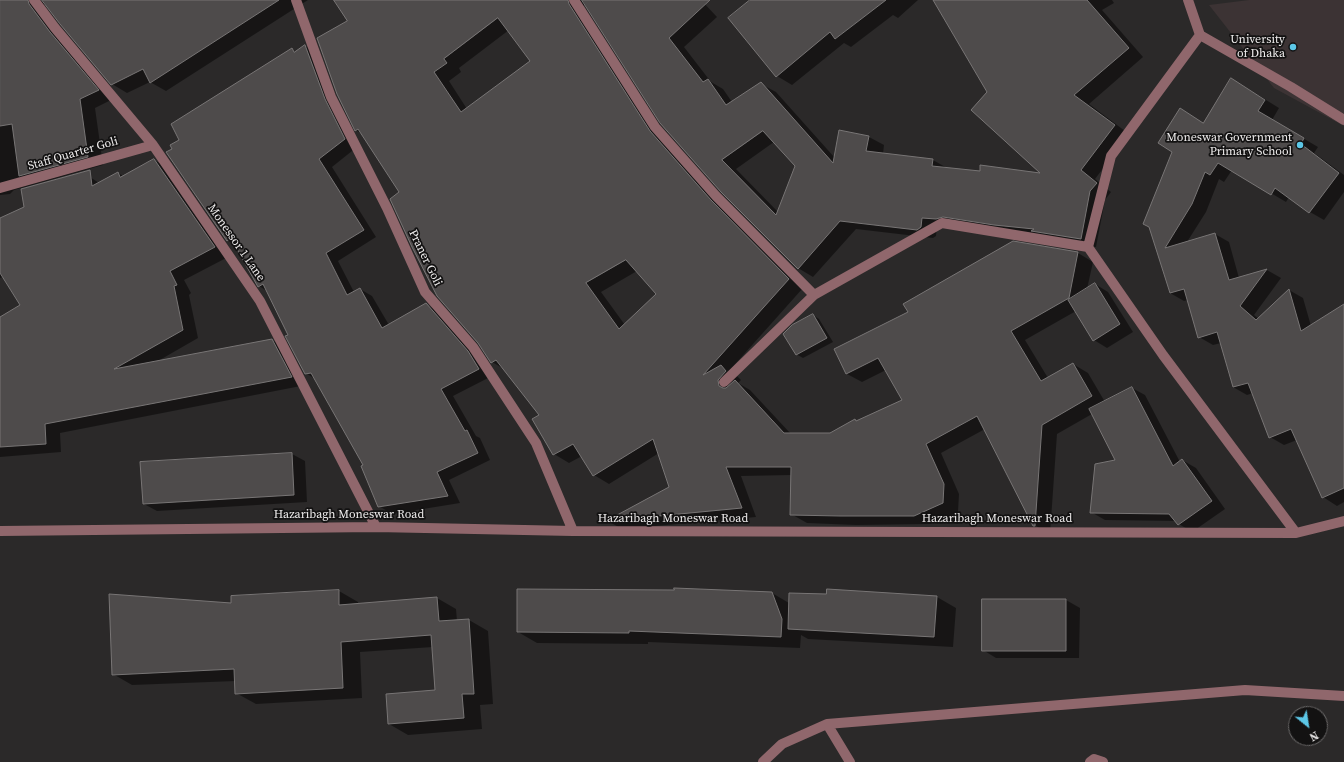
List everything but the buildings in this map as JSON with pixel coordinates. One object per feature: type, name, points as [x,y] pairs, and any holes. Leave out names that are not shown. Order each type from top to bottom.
[{"type":"street","name":"Monessor 1 Lane","points":[[34,0],[55,28],[153,145],[260,302],[376,527]]},
{"type":"street","name":"Praner Goli","points":[[296,0],[331,97],[387,208],[425,292],[473,347],[536,443],[573,531]]},
{"type":"street","points":[[574,0],[655,126],[716,196],[814,295]]},
{"type":"street","points":[[1188,0],[1200,35],[1292,87],[1344,120]]},
{"type":"street","points":[[1088,246],[1111,156],[1200,35]]},
{"type":"street","name":"Staff Quarter Goli","points":[[0,188],[153,145]]},
{"type":"street","points":[[724,382],[814,295],[942,223],[1088,246],[1163,355],[1296,533]]},
{"type":"street","name":"Hazaribagh Moneswar Road","points":[[0,531],[376,527],[573,531],[1296,533],[1344,521]]},
{"type":"street","points":[[763,762],[782,744],[827,724],[1245,690],[1344,696]]},
{"type":"street","points":[[827,724],[850,762]]},
{"type":"street","points":[[1090,762],[1094,759],[1103,762]]},
{"type":"shaded area","name":"University of Dhaka","points":[[1249,0],[1344,0],[1344,126],[1274,88],[1209,5]]},
{"type":"place","name":"University of Dhaka","points":[[1293,47]]},
{"type":"place","name":"Moneswar Government Primary School","points":[[1300,145]]}]
